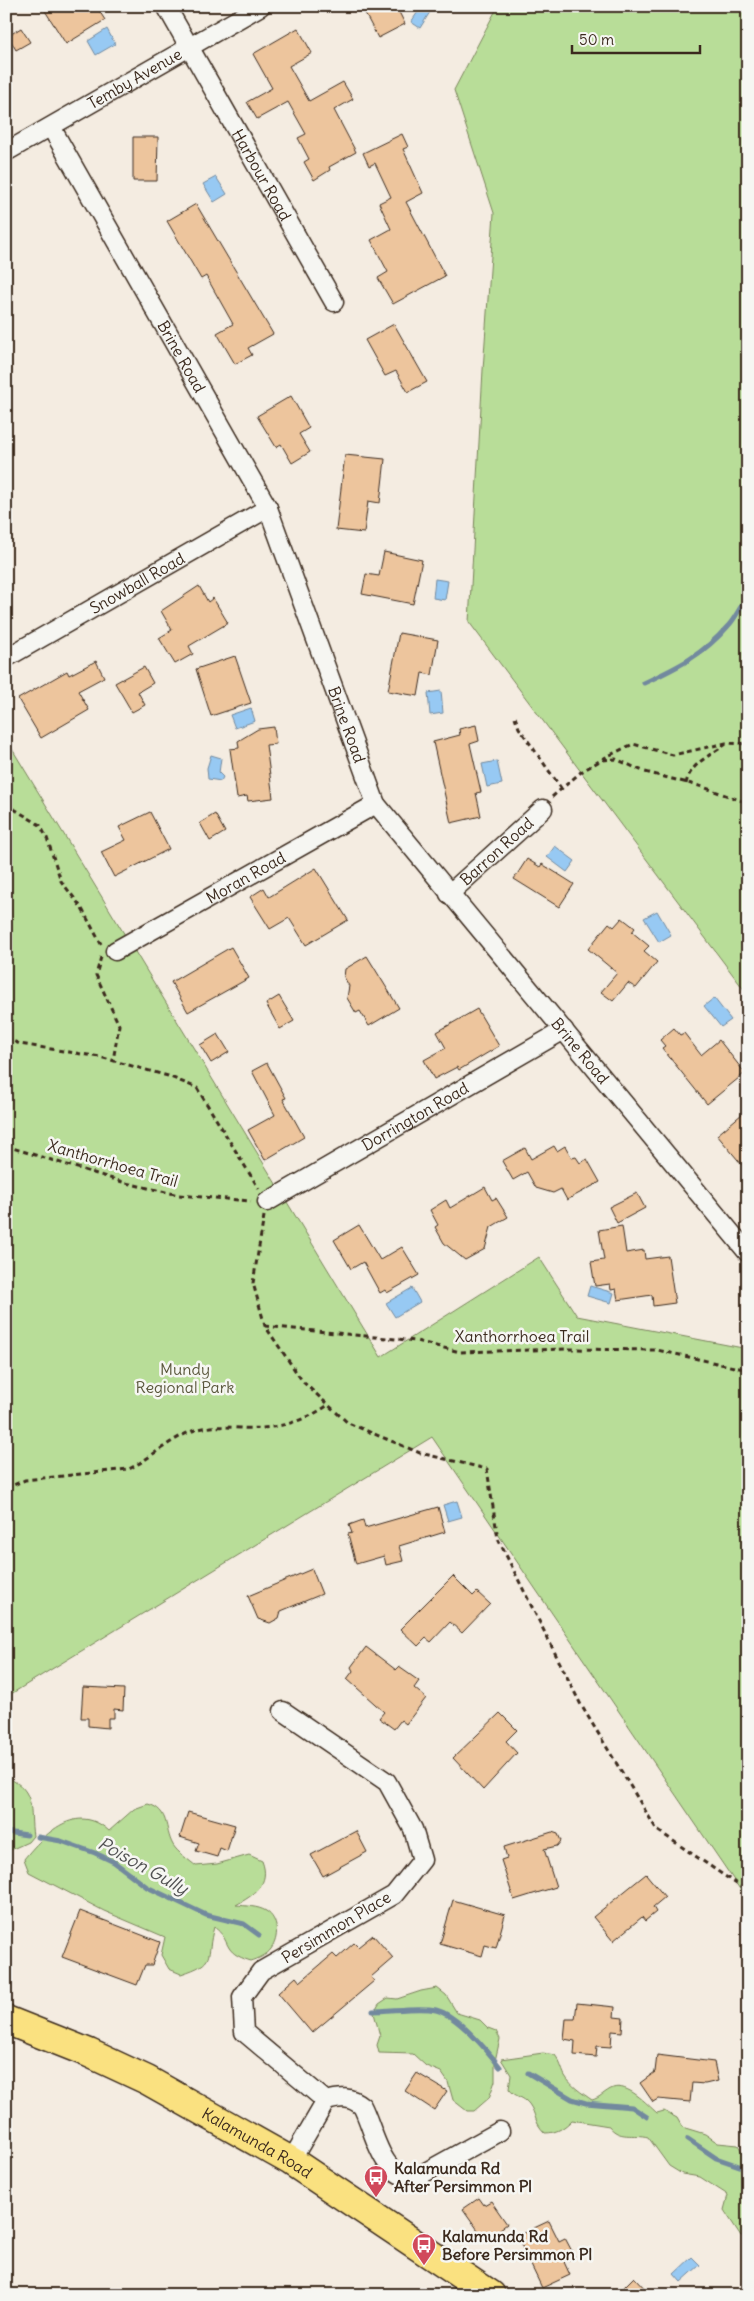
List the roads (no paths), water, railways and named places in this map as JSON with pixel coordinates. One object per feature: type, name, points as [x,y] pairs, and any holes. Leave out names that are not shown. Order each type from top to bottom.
[{"type":"main road","name":"Kalamunda Road","points":[[6,2020],[89,2053],[147,2080],[291,2160],[491,2295]]},
{"type":"street","name":"Harbour Road","points":[[166,6],[334,302]]},
{"type":"street","name":"Temby Avenue","points":[[6,152],[261,6]]},
{"type":"street","name":"Brine Road","points":[[51,127],[268,508],[376,804],[748,1253]]},
{"type":"street","name":"Snowball Road","points":[[6,658],[268,508]]},
{"type":"street","name":"Moran Road","points":[[115,951],[376,804]]},
{"type":"street","name":"Barron Road","points":[[449,894],[543,809]]},
{"type":"street","name":"Dorrington Road","points":[[267,1202],[564,1030]]},
{"type":"street","name":"Persimmon Place","points":[[283,1711],[387,1782],[414,1829],[422,1860],[394,1895],[261,1971],[242,1997],[244,2032],[312,2087],[326,2101]]},
{"type":"street","points":[[291,2160],[326,2101],[338,2098],[354,2100],[362,2106],[389,2166],[404,2178],[415,2178],[500,2131]]},
{"type":"water","points":[[422,6],[430,12],[420,28],[411,22]]},
{"type":"water","points":[[107,29],[115,44],[96,55],[88,41]]},
{"type":"water","points":[[216,177],[227,194],[214,202],[203,184]]},
{"type":"water","points":[[435,579],[448,581],[445,600],[433,598]]},
{"type":"water","points":[[441,691],[443,713],[430,715],[428,693]]},
{"type":"water","points":[[251,708],[255,721],[235,728],[230,715]]},
{"type":"water","points":[[211,755],[221,758],[219,773],[223,777],[221,781],[208,779],[207,768]]},
{"type":"water","points":[[497,761],[502,784],[487,787],[482,764]]},
{"type":"water","points":[[555,846],[575,861],[567,872],[547,857]]},
{"type":"water","points":[[657,911],[671,935],[659,942],[644,918]]},
{"type":"water","points":[[714,998],[731,1020],[721,1027],[704,1006]]},
{"type":"water","points":[[590,1286],[614,1293],[611,1303],[587,1296]]},
{"type":"water","points":[[412,1288],[420,1302],[395,1317],[386,1303]]},
{"type":"water","points":[[457,1501],[462,1517],[448,1521],[443,1505]]},
{"type":"water","points":[[692,2257],[700,2265],[681,2282],[674,2274]]},
{"type":"waterway","points":[[644,683],[679,666],[709,645],[731,623],[748,597]]},
{"type":"waterway","name":"Poison Gully","points":[[6,1832],[27,1835]]},
{"type":"waterway","name":"Poison Gully","points":[[38,1837],[61,1841],[95,1853],[114,1862],[147,1887],[206,1915],[244,1924],[259,1935]]},
{"type":"waterway","name":"Poison Gully","points":[[373,2011],[422,2008],[444,2013],[471,2034],[500,2067]]},
{"type":"waterway","points":[[528,2073],[572,2099],[586,2103],[632,2107],[647,2117]]},
{"type":"waterway","points":[[688,2139],[716,2158],[748,2169]]},
{"type":"place","name":"Kalamunda Rd After Persimmon Pl","points":[[376,2198]]},
{"type":"place","name":"Kalamunda Rd Before Persimmon Pl","points":[[424,2266]]},
{"type":"park label","name":"Mundy Regional Park","points":[[185,1378]]}]
